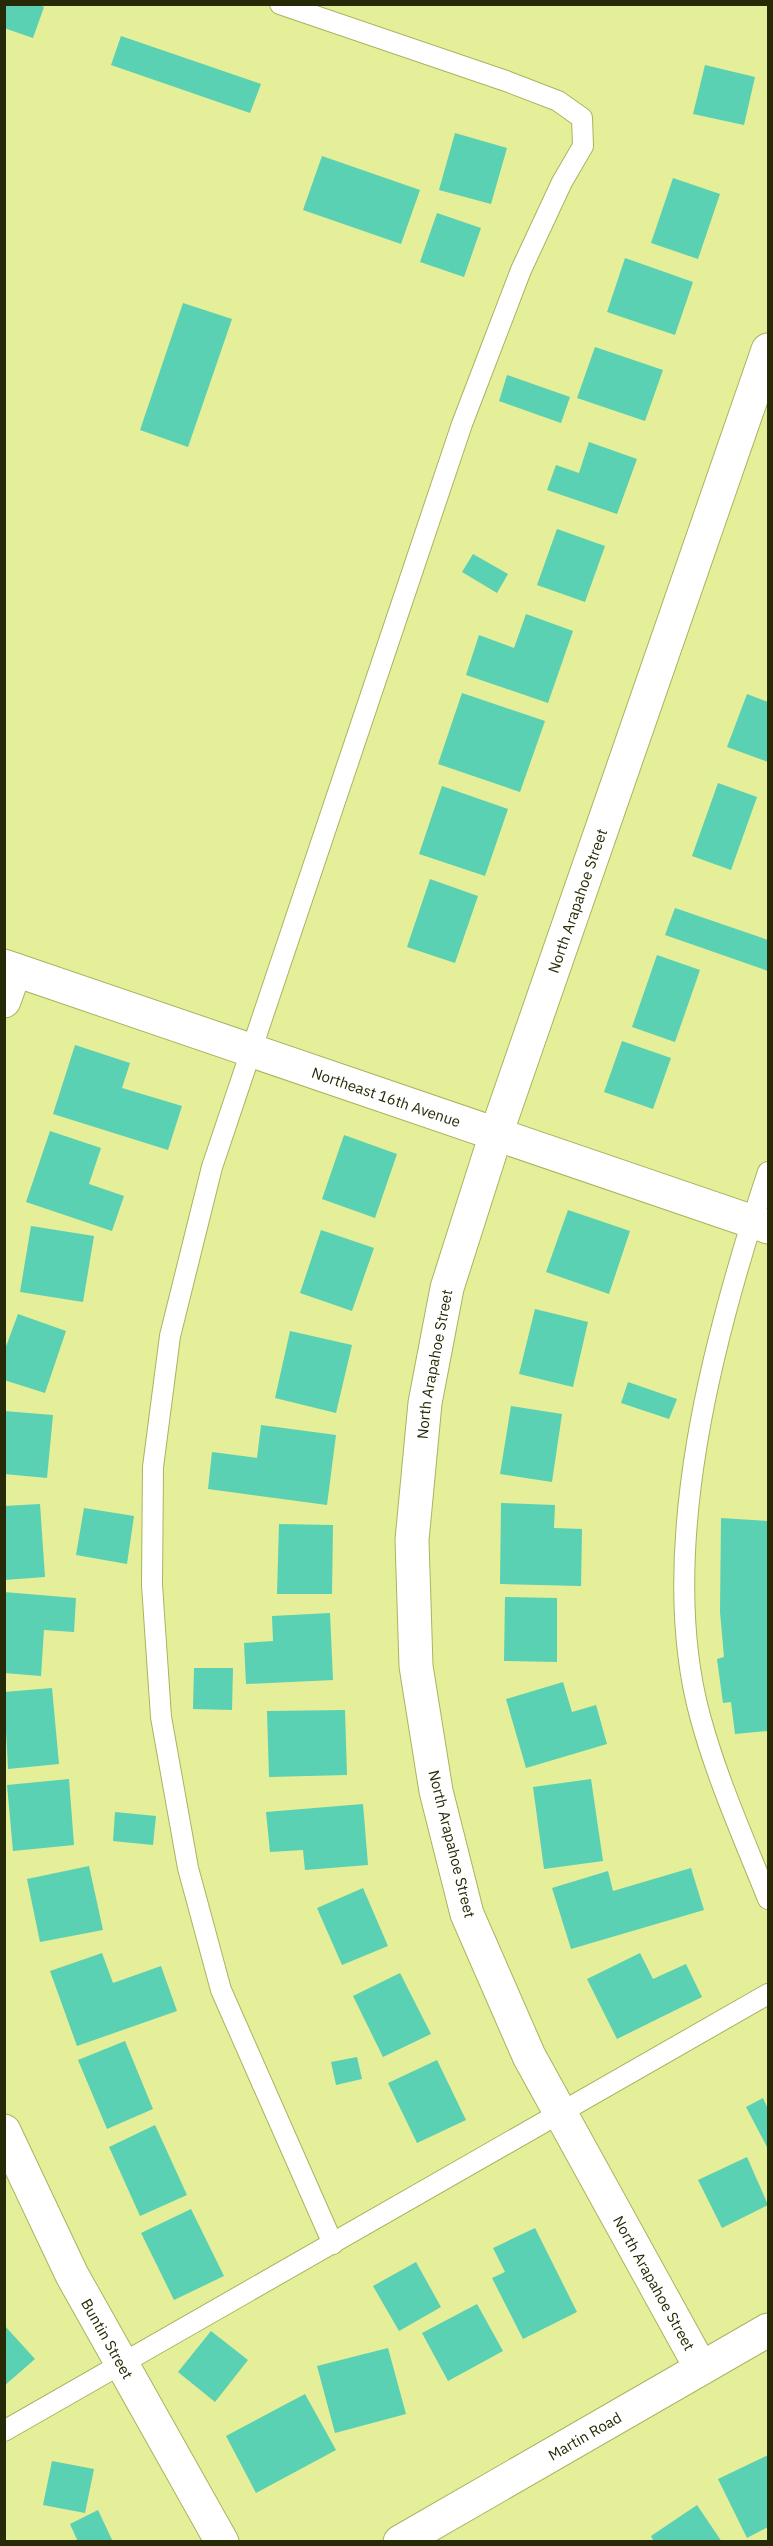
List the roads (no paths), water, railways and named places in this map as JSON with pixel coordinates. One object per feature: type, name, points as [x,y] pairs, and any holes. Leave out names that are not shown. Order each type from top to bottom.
[{"type":"street","name":"North Arapahoe Street","points":[[701,2368],[529,2056],[467,1914],[436,1791],[416,1666],[412,1540],[425,1403],[447,1288],[496,1134],[768,350]]},
{"type":"street","name":"Northeast 16th Avenue","points":[[10,968],[760,1224]]},
{"type":"street","points":[[4,1001],[10,968]]},
{"type":"street","name":"Buntin Street","points":[[4,2131],[72,2275],[222,2541]]},
{"type":"street","name":"Martin Road","points":[[400,2541],[768,2331]]},
{"type":"lane","points":[[280,4],[558,101],[582,117],[582,146],[562,182],[521,270],[462,424],[212,1167],[170,1336],[153,1467],[152,1585],[161,1717],[188,1868],[221,1989],[333,2244]]},
{"type":"lane","points":[[768,1172],[760,1224],[709,1383],[693,1477],[683,1561],[687,1637],[700,1714],[722,1784],[768,1899]]},
{"type":"lane","points":[[4,2431],[768,1994]]}]
